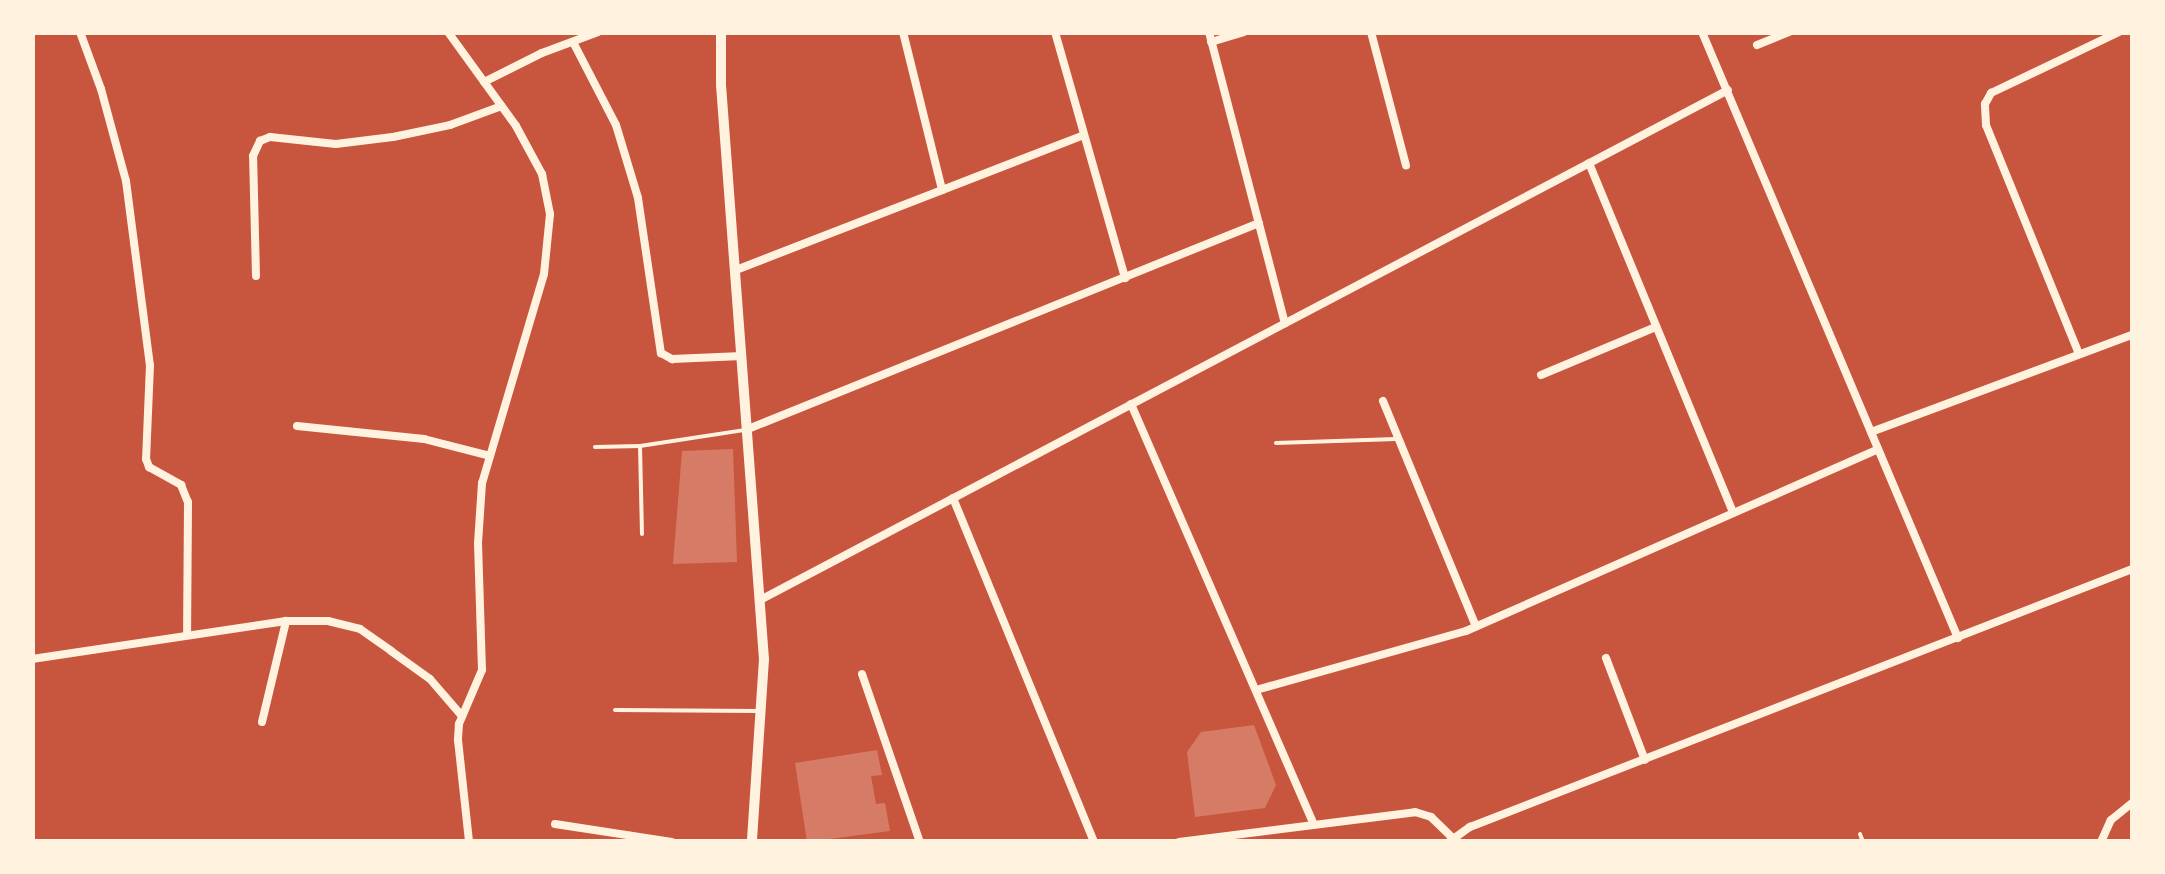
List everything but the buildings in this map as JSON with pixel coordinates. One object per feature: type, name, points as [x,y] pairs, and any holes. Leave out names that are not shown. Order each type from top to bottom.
[{"type":"street","points":[[80,32],[101,88],[126,181],[150,365],[146,460],[149,467],[181,485],[188,502],[187,635]]},
{"type":"street","points":[[448,32],[502,106],[542,174],[550,214],[544,274],[482,483],[478,543],[482,670],[462,716],[458,740],[470,842]]},
{"type":"street","points":[[484,82],[598,32]]},
{"type":"street","points":[[722,32],[718,42],[764,658],[752,842]]},
{"type":"street","points":[[903,32],[942,190]]},
{"type":"street","points":[[1055,32],[1125,278]]},
{"type":"street","points":[[1243,32],[1210,37],[1286,323]]},
{"type":"street","points":[[1370,32],[1406,165]]},
{"type":"street","points":[[1702,32],[1958,638]]},
{"type":"street","points":[[1756,45],[1789,32]]},
{"type":"street","points":[[2079,354],[1986,124],[1984,104],[1991,93],[2119,32]]},
{"type":"street","points":[[572,42],[616,125],[638,198],[662,354],[672,359],[742,356]]},
{"type":"street","points":[[760,600],[1728,90]]},
{"type":"street","points":[[256,276],[253,156],[260,141],[270,137],[336,144],[393,136],[450,125],[502,106]]},
{"type":"street","points":[[736,270],[1084,135]]},
{"type":"street","points":[[1589,163],[1733,513]]},
{"type":"street","points":[[748,430],[1259,224]]},
{"type":"street","points":[[1541,375],[1656,327]]},
{"type":"street","points":[[1871,432],[2132,335]]},
{"type":"street","points":[[1383,401],[1476,626]]},
{"type":"street","points":[[1131,404],[1314,825]]},
{"type":"street","points":[[297,426],[424,438],[490,456]]},
{"type":"street","points":[[1256,690],[1476,626],[1878,449]]},
{"type":"street","points":[[954,498],[1094,842]]},
{"type":"street","points":[[1179,842],[1415,812],[1431,817],[1451,840],[1470,827],[2132,568]]},
{"type":"street","points":[[262,722],[286,621]]},
{"type":"street","points":[[32,660],[286,621],[328,622],[360,629],[430,679],[462,716]]},
{"type":"street","points":[[1606,658],[1645,760]]},
{"type":"street","points":[[862,674],[920,842]]},
{"type":"street","points":[[2101,842],[2111,820],[2132,802]]},
{"type":"street","points":[[555,824],[672,842]]},
{"type":"lane","points":[[595,447],[640,446],[748,430]]},
{"type":"lane","points":[[1276,443],[1398,438]]},
{"type":"lane","points":[[640,446],[642,534]]},
{"type":"lane","points":[[615,710],[761,711]]},
{"type":"lane","points":[[1860,834],[1863,842]]}]
